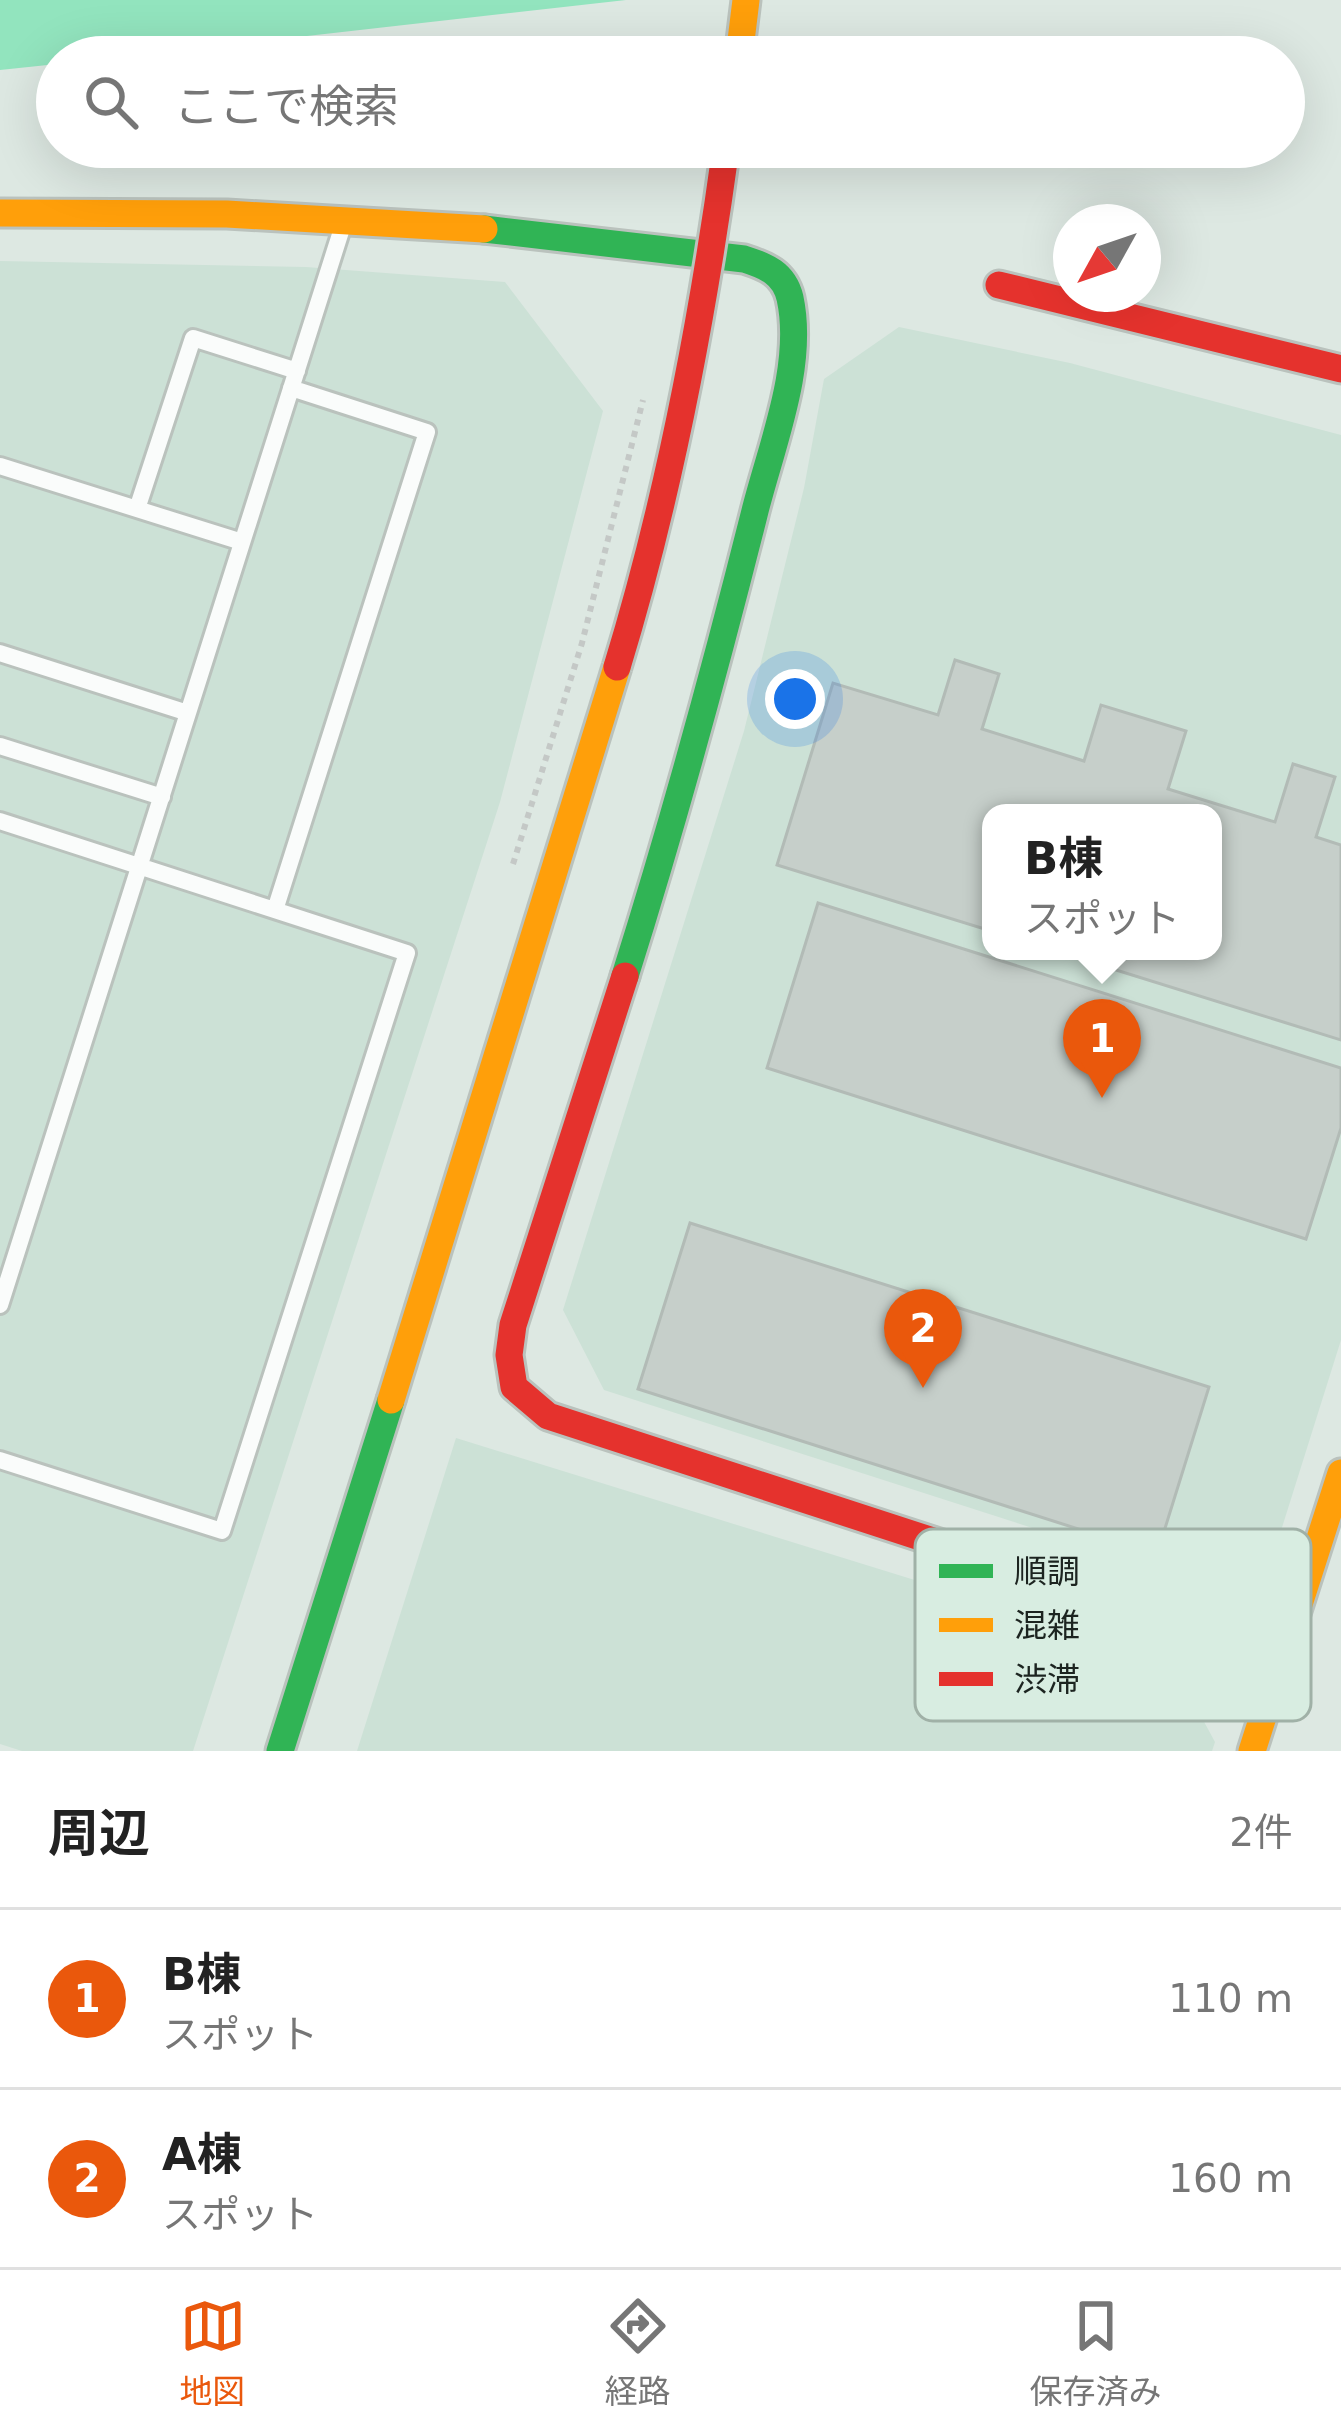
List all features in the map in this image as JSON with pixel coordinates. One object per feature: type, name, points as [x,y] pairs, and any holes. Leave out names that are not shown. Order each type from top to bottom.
[{"type":"street","points":[[742,36],[746,0]]},
{"type":"street","points":[[280,1751],[655,543],[708,281],[723,168]]},
{"type":"street","points":[[0,213],[345,218],[660,246],[776,272],[790,296],[790,345],[725,634],[687,775],[513,1325],[509,1355],[514,1387],[548,1416],[915,1535]]},
{"type":"street","points":[[999,285],[1341,369]]},
{"type":"street","points":[[1311,1567],[1341,1473]]},
{"type":"street","points":[[1252,1751],[1262,1721]]},
{"type":"lane","points":[[0,1305],[345,218]]},
{"type":"lane","points":[[137,509],[193,338],[427,432],[275,910]]},
{"type":"lane","points":[[0,466],[242,542]]},
{"type":"lane","points":[[0,653],[188,713]]},
{"type":"lane","points":[[0,746],[162,797]]},
{"type":"lane","points":[[0,821],[406,953],[222,1531],[0,1460]]},
{"type":"path","points":[[513,864],[582,644],[647,381]]},
{"type":"shaded area","points":[[0,0],[626,0],[306,36],[36,36],[36,66],[0,70]]},
{"type":"shaded area","points":[[0,261],[306,267],[505,282],[603,411],[500,802],[193,1751],[22,1751],[0,1744]]},
{"type":"shaded area","points":[[899,327],[1070,363],[1341,435],[1341,1340],[1282,1529],[1036,1529],[604,1390],[563,1310],[744,731],[804,488],[824,379]]},
{"type":"shaded area","points":[[456,1438],[915,1580],[915,1721],[1204,1721],[1215,1742],[1212,1751],[357,1751]]},
{"type":"building","points":[[955,660],[999,674],[982,729],[1084,761],[1101,705],[1186,731],[1168,789],[1217,804],[982,804],[982,928],[777,865],[833,683],[938,715]]},
{"type":"building","points":[[1293,764],[1335,777],[1316,837],[1341,845],[1341,1040],[1084,960],[1222,960],[1222,806],[1275,822]]},
{"type":"building","points":[[818,903],[982,955],[982,960],[999,960],[1341,1068],[1341,1128],[1306,1239],[767,1068]]},
{"type":"building","points":[[690,1223],[1209,1387],[1165,1529],[1078,1529],[638,1389]]},
{"type":"traffic: fast","points":[[484,229],[744,259],[773,272],[790,298],[793,352],[784,408],[693,747],[625,976]]},
{"type":"traffic: fast","points":[[280,1751],[391,1400]]},
{"type":"traffic: slow","points":[[742,36],[746,0]]},
{"type":"traffic: slow","points":[[0,213],[227,214],[484,229]]},
{"type":"traffic: slow","points":[[391,1400],[617,667]]},
{"type":"traffic: slow","points":[[1311,1567],[1341,1473]]},
{"type":"traffic: slow","points":[[1252,1751],[1262,1721]]},
{"type":"traffic: jam","points":[[617,667],[653,539],[682,409],[723,168]]},
{"type":"traffic: jam","points":[[999,285],[1341,369]]},
{"type":"traffic: jam","points":[[625,976],[513,1325],[509,1355],[514,1387],[548,1416],[915,1535]]},
{"type":"place","name":"B棟","points":[[1102,1098]]},
{"type":"place","name":"A棟","points":[[923,1388]]}]
